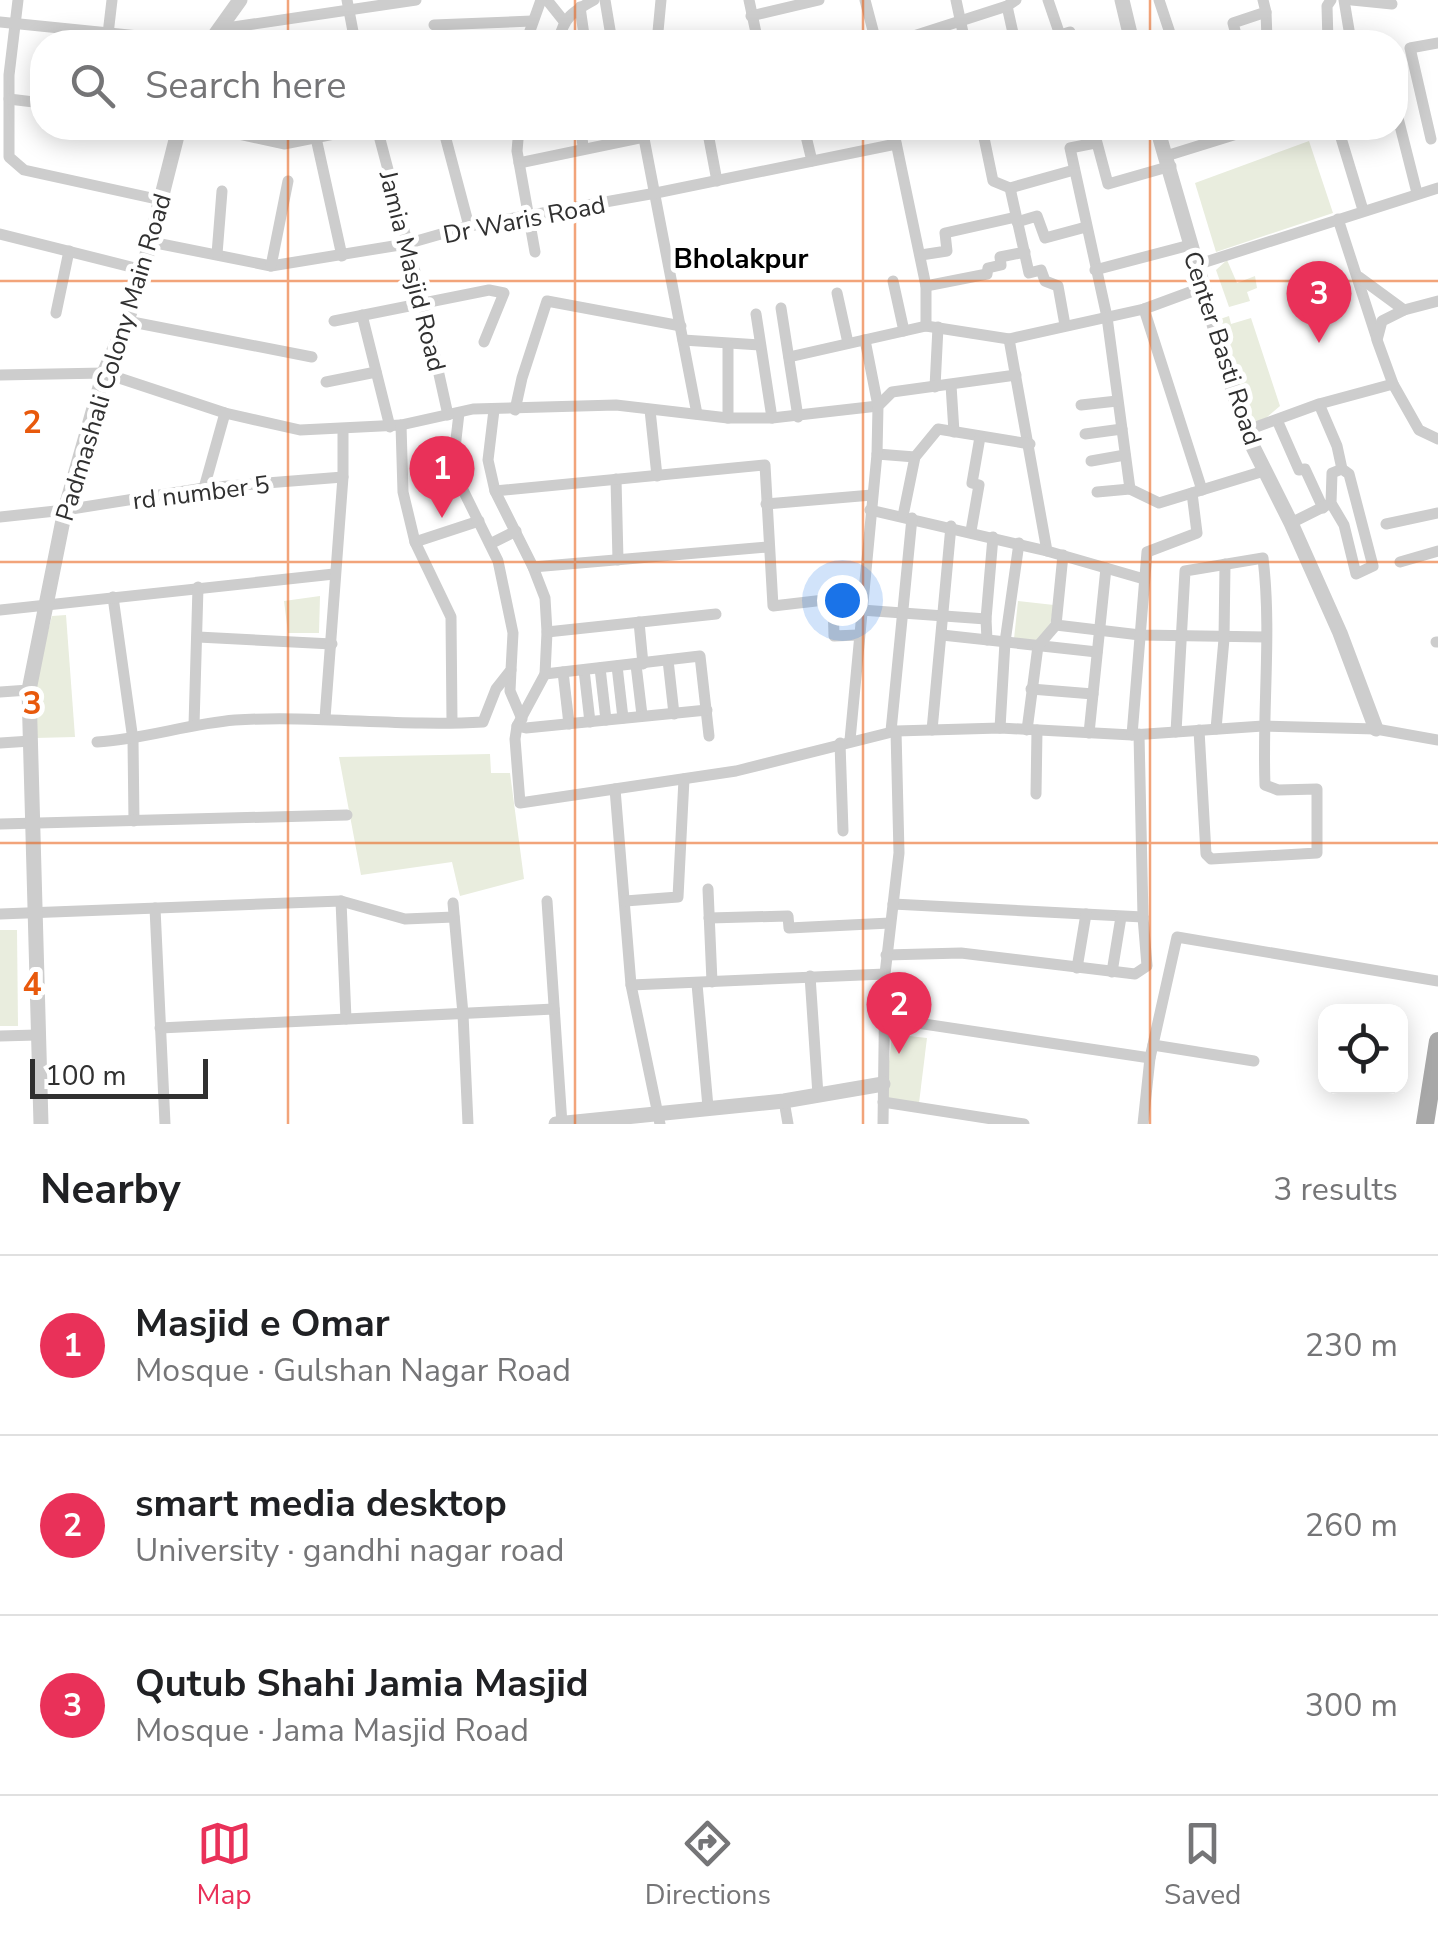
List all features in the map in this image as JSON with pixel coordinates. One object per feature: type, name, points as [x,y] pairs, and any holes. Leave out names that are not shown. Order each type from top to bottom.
[{"type":"main road","points":[[1425,1124],[1438,1041]]},
{"type":"street","points":[[18,0],[4,75],[10,99],[4,156],[24,170],[161,200]]},
{"type":"street","points":[[108,30],[112,0]]},
{"type":"street","points":[[219,30],[240,0]]},
{"type":"street","points":[[242,30],[348,6],[416,0]]},
{"type":"street","points":[[529,30],[544,0],[563,20]]},
{"type":"street","points":[[561,30],[563,20],[594,0]]},
{"type":"street","points":[[606,0],[610,30]]},
{"type":"street","points":[[658,30],[662,0]]},
{"type":"street","points":[[748,0],[755,30]]},
{"type":"street","points":[[751,16],[818,0]]},
{"type":"street","points":[[865,0],[873,30]]},
{"type":"street","points":[[956,0],[963,30]]},
{"type":"street","points":[[1048,0],[1059,30]]},
{"type":"street","points":[[1122,0],[1130,30]]},
{"type":"street","points":[[1159,0],[1169,30]]},
{"type":"street","points":[[1327,30],[1326,6],[1331,0]]},
{"type":"street","points":[[1344,0],[1348,30]]},
{"type":"street","points":[[1352,0],[1392,4]]},
{"type":"street","points":[[935,30],[1012,3],[1015,30]]},
{"type":"street","points":[[1235,30],[1233,22],[1264,6]]},
{"type":"street","points":[[580,7],[583,30]]},
{"type":"street","points":[[434,25],[532,21]]},
{"type":"street","points":[[0,22],[71,30]]},
{"type":"street","points":[[1431,139],[1410,48],[1438,43]]},
{"type":"street","points":[[10,99],[30,102]]},
{"type":"street","name":"Padmashali Colony Main Road","points":[[41,1124],[29,690],[65,510],[104,373],[127,322],[143,270],[177,140]]},
{"type":"street","points":[[266,140],[284,144],[305,140]]},
{"type":"street","points":[[316,140],[342,256]]},
{"type":"street","name":"Jamia Masjid Road","points":[[380,140],[453,414],[454,458],[462,488],[490,544],[506,592],[511,619],[510,690],[520,722]]},
{"type":"street","points":[[446,140],[468,226]]},
{"type":"street","points":[[519,140],[519,162],[535,252]]},
{"type":"street","points":[[582,140],[583,147]]},
{"type":"street","points":[[519,162],[611,140]]},
{"type":"street","points":[[645,140],[698,414]]},
{"type":"street","points":[[709,140],[717,180]]},
{"type":"street","points":[[807,140],[812,161]]},
{"type":"street","points":[[895,140],[926,286],[935,386]]},
{"type":"street","points":[[984,140],[993,182],[1010,188],[1074,170]]},
{"type":"street","points":[[1094,140],[1108,184],[1224,140]]},
{"type":"street","name":"Center Basti Road","points":[[1161,140],[1245,431],[1292,523],[1376,728]]},
{"type":"street","points":[[1342,140],[1363,210]]},
{"type":"street","points":[[1404,140],[1417,193]]},
{"type":"street","name":"Dr Waris Road","points":[[151,242],[271,266],[406,244],[468,226],[896,144]]},
{"type":"street","points":[[1095,144],[1070,148],[1107,317],[1130,488]]},
{"type":"street","points":[[271,266],[288,181]]},
{"type":"street","points":[[1010,188],[1029,274],[1040,270],[1045,282],[1058,286],[1065,326]]},
{"type":"street","points":[[1196,266],[1438,188]]},
{"type":"street","points":[[217,254],[222,191]]},
{"type":"street","points":[[921,256],[948,251],[945,233],[1016,219],[1038,216],[1045,238],[1086,227]]},
{"type":"street","points":[[1338,219],[1393,384],[1419,430],[1438,439]]},
{"type":"street","points":[[0,234],[143,270]]},
{"type":"street","points":[[1095,270],[1190,246]]},
{"type":"street","points":[[56,314],[70,251]]},
{"type":"street","points":[[926,286],[986,274],[988,268],[1001,265],[1000,258],[1025,252]]},
{"type":"street","points":[[1358,277],[1404,310]]},
{"type":"street","points":[[893,280],[904,331]]},
{"type":"street","points":[[789,356],[932,326],[1008,339],[1144,309],[1201,288]]},
{"type":"street","points":[[334,321],[489,290],[504,293],[484,342]]},
{"type":"street","points":[[837,292],[848,344]]},
{"type":"street","points":[[516,410],[547,301],[728,345],[760,345]]},
{"type":"street","points":[[1377,340],[1382,321],[1438,301]]},
{"type":"street","points":[[781,308],[798,417]]},
{"type":"street","points":[[886,956],[961,954],[1135,974],[1147,966],[1136,734],[1144,579],[1147,552],[1197,533],[1197,492],[1144,309]]},
{"type":"street","points":[[756,314],[772,418]]},
{"type":"street","points":[[362,315],[376,372],[396,426],[403,492],[415,542],[451,618],[452,722]]},
{"type":"street","points":[[127,322],[312,358]]},
{"type":"street","points":[[1008,339],[1047,551]]},
{"type":"street","points":[[843,831],[845,741],[876,454],[878,406],[865,340]]},
{"type":"street","points":[[728,345],[728,418]]},
{"type":"street","points":[[326,382],[376,372]]},
{"type":"street","points":[[0,375],[104,373],[225,413],[300,430],[396,426],[494,410],[616,405],[728,418],[798,417],[878,406],[892,392],[1016,376]]},
{"type":"street","points":[[1245,431],[1319,404],[1393,384]]},
{"type":"street","points":[[951,385],[954,432]]},
{"type":"street","points":[[1081,405],[1117,400]]},
{"type":"street","points":[[1277,420],[1298,470],[1304,470],[1344,525],[1356,574],[1374,566],[1349,474],[1342,469],[1319,404]]},
{"type":"street","points":[[494,410],[488,460],[494,490],[533,566],[544,598],[547,632],[545,674],[515,738],[520,803],[736,771],[894,731],[1000,728],[1136,734],[1262,726],[1376,728],[1438,740]]},
{"type":"street","points":[[650,410],[657,476]]},
{"type":"street","points":[[204,488],[225,413]]},
{"type":"street","points":[[882,1124],[886,956],[898,853],[894,731],[914,456],[938,428],[1030,444]]},
{"type":"street","points":[[1085,434],[1122,429]]},
{"type":"street","points":[[325,718],[343,430]]},
{"type":"street","points":[[971,531],[979,485],[972,483],[980,437]]},
{"type":"street","points":[[876,454],[914,456]]},
{"type":"street","points":[[1091,462],[1125,455]]},
{"type":"street","points":[[494,490],[765,465],[773,606],[832,600],[834,636],[858,635]]},
{"type":"street","points":[[1327,505],[1332,474],[1342,469]]},
{"type":"street","points":[[1097,492],[1130,488],[1159,503],[1264,471]]},
{"type":"street","name":"rd number 5","points":[[0,517],[204,488],[342,477]]},
{"type":"street","points":[[616,479],[618,560]]},
{"type":"street","points":[[766,504],[872,495]]},
{"type":"street","points":[[1292,523],[1327,505]]},
{"type":"street","points":[[870,510],[952,526],[1144,579]]},
{"type":"street","points":[[1386,524],[1438,514]]},
{"type":"street","points":[[1344,525],[1362,520]]},
{"type":"street","points":[[415,542],[479,522]]},
{"type":"street","points":[[932,730],[952,526]]},
{"type":"street","points":[[490,544],[516,531]]},
{"type":"street","points":[[987,640],[994,537]]},
{"type":"street","points":[[1000,728],[1005,642],[1020,544]]},
{"type":"street","points":[[533,566],[768,546]]},
{"type":"street","points":[[1400,562],[1438,552]]},
{"type":"street","points":[[1036,794],[1031,689],[1038,646],[1056,624],[1063,556]]},
{"type":"street","points":[[1176,732],[1185,571],[1263,558],[1267,595],[1262,726],[1266,786],[1278,790],[1312,787],[1319,793],[1317,853],[1210,859],[1204,849],[1199,730]]},
{"type":"street","points":[[1216,729],[1224,638],[1225,564]]},
{"type":"street","points":[[1089,733],[1106,568]]},
{"type":"street","points":[[0,610],[334,574]]},
{"type":"street","points":[[194,725],[198,588]]},
{"type":"street","points":[[113,597],[133,740],[134,820]]},
{"type":"street","points":[[861,610],[986,619]]},
{"type":"street","points":[[547,632],[716,614]]},
{"type":"street","points":[[639,622],[642,715]]},
{"type":"street","points":[[1056,624],[1140,635],[1266,637]]},
{"type":"street","points":[[942,635],[1097,652]]},
{"type":"street","points":[[198,637],[332,644]]},
{"type":"street","points":[[545,674],[700,656],[708,736]]},
{"type":"street","points":[[668,660],[674,714]]},
{"type":"street","points":[[617,666],[624,718]]},
{"type":"street","points":[[600,668],[606,720]]},
{"type":"street","points":[[97,742],[133,740],[194,725],[325,718],[484,722],[496,689],[511,670]]},
{"type":"street","points":[[584,670],[590,722]]},
{"type":"street","points":[[563,672],[570,724]]},
{"type":"street","points":[[1031,689],[1093,694]]},
{"type":"street","points":[[0,692],[29,690]]},
{"type":"street","points":[[520,722],[526,728],[707,710]]},
{"type":"street","points":[[0,743],[30,741]]},
{"type":"street","points":[[625,901],[678,897],[684,779]]},
{"type":"street","points":[[615,789],[632,986],[660,1119]]},
{"type":"street","points":[[0,824],[347,814]]},
{"type":"street","points":[[708,889],[712,982]]},
{"type":"street","points":[[0,914],[341,901],[405,919],[454,910],[468,1124]]},
{"type":"street","points":[[341,901],[346,1019]]},
{"type":"street","points":[[547,902],[560,1124],[660,1119],[708,1107],[784,1102],[883,1084]]},
{"type":"street","points":[[893,904],[1143,917]]},
{"type":"street","points":[[155,908],[165,1124]]},
{"type":"street","points":[[1077,968],[1086,914]]},
{"type":"street","points":[[709,918],[788,916],[789,928],[890,923]]},
{"type":"street","points":[[1112,972],[1121,917]]},
{"type":"street","points":[[1144,1124],[1152,1052],[1177,937],[1438,981]]},
{"type":"street","points":[[632,986],[885,974]]},
{"type":"street","points":[[810,976],[818,1095]]},
{"type":"street","points":[[697,984],[708,1107]]},
{"type":"street","points":[[160,1028],[554,1009]]},
{"type":"street","points":[[884,1018],[1254,1061]]},
{"type":"street","points":[[0,1036],[37,1035]]},
{"type":"street","points":[[784,1102],[788,1124]]},
{"type":"street","points":[[883,1102],[1024,1124]]},
{"type":"shaded area","points":[[1309,141],[1333,213],[1216,252],[1195,183]]},
{"type":"shaded area","points":[[1227,260],[1237,283],[1255,276],[1257,288],[1247,292],[1250,301],[1229,307],[1216,270]]},
{"type":"shaded area","points":[[1229,316],[1231,324],[1251,318],[1280,406],[1251,424],[1214,321]]},
{"type":"shaded area","points":[[320,596],[319,633],[288,633],[284,601]]},
{"type":"shaded area","points":[[1018,601],[1054,605],[1050,626],[1037,641],[1014,639]]},
{"type":"shaded area","points":[[66,615],[75,737],[35,738],[33,687],[52,616]]},
{"type":"shaded area","points":[[490,754],[491,773],[510,773],[524,879],[460,896],[452,862],[361,875],[339,757]]},
{"type":"shaded area","points":[[0,930],[17,930],[18,1026],[0,1026]]},
{"type":"shaded area","points":[[892,1034],[927,1038],[919,1103],[885,1100]]},
{"type":"place","name":"Qutub Shahi Jamia Masjid","points":[[1319,343]]},
{"type":"place","name":"Masjid e Omar","points":[[442,518]]},
{"type":"place","name":"smart media desktop","points":[[899,1054]]},
{"type":"district","name":"Bholakpur","points":[[741,258]]}]
